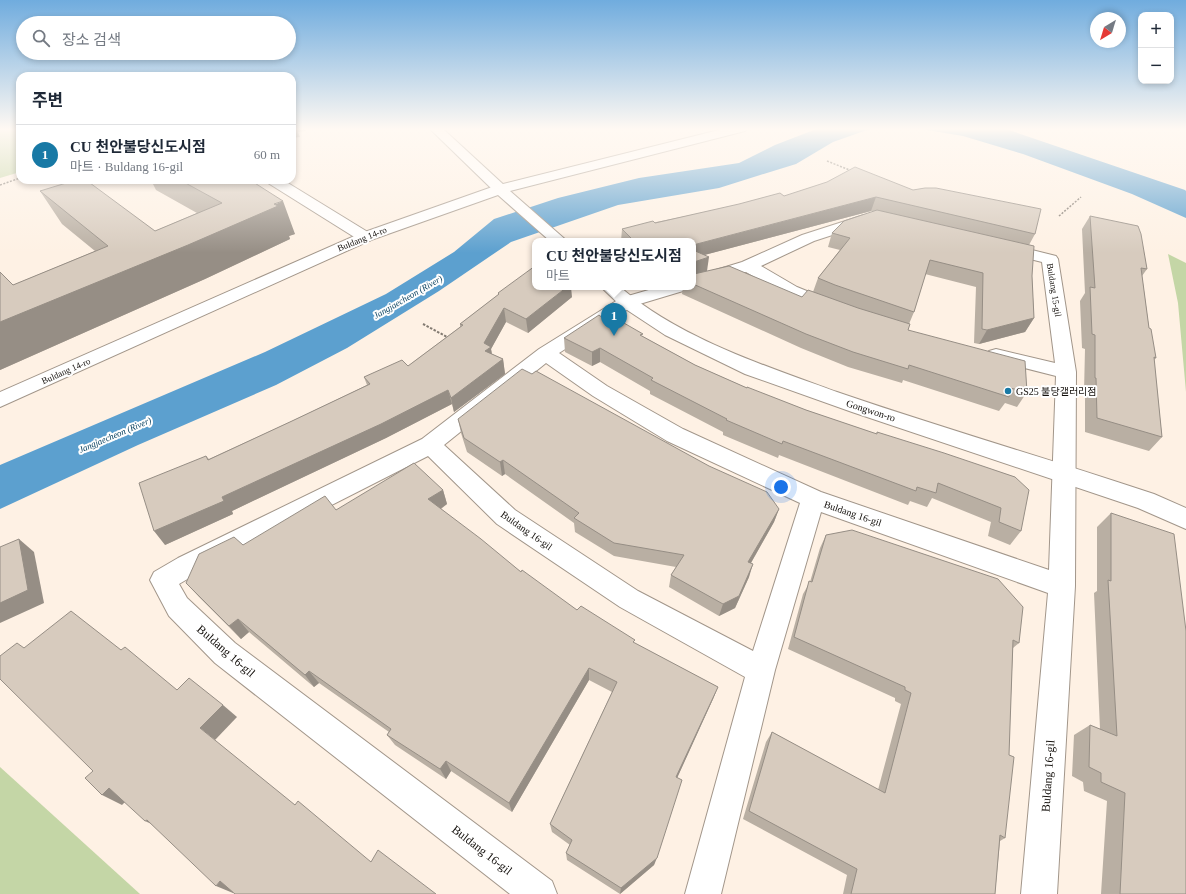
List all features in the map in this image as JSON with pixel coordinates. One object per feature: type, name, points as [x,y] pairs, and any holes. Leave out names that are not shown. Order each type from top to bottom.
[{"type":"street","points":[[479,170],[556,238]]},
{"type":"street","name":"Buldang 14-ro","points":[[0,400],[365,236],[500,189],[576,170]]},
{"type":"street","points":[[280,184],[365,236]]},
{"type":"street","points":[[696,281],[748,266],[808,238],[871,217],[878,219]]},
{"type":"street","name":"Buldang 15-gil","points":[[990,245],[1050,259],[1066,372],[1063,474]]},
{"type":"street","points":[[748,266],[791,291],[843,312]]},
{"type":"street","points":[[619,295],[655,290]]},
{"type":"street","name":"Buldang 16-gil","points":[[539,894],[225,653],[178,607],[162,580],[187,566],[430,445],[619,295]]},
{"type":"street","name":"Gongwon-ro","points":[[619,295],[672,331],[752,370],[1146,502]]},
{"type":"street","points":[[982,352],[1066,372]]},
{"type":"street","points":[[546,353],[600,391],[675,435],[813,499]]},
{"type":"street","name":"Buldang 16-gil","points":[[430,445],[506,517],[629,599],[761,670]]},
{"type":"street","name":"Buldang 16-gil","points":[[1039,894],[1062,586],[1063,474]]},
{"type":"street","name":"Buldang 16-gil","points":[[703,894],[761,670],[813,499],[1062,586]]},
{"type":"street","points":[[1146,502],[1186,510]]},
{"type":"street","points":[[1146,502],[1186,519]]},
{"type":"path","points":[[850,170],[855,172]]},
{"type":"path","points":[[0,185],[16,179]]},
{"type":"path","points":[[1059,216],[1081,197]]},
{"type":"path","points":[[423,324],[453,340]]},
{"type":"green space","points":[[0,170],[16,170],[16,173],[0,178]]},
{"type":"green space","points":[[1168,254],[1186,263],[1186,392],[1178,303]]},
{"type":"green space","points":[[0,767],[140,894],[0,894]]},
{"type":"water","name":"Jangjaecheon (River)","points":[[694,170],[778,170],[719,188],[618,205],[511,242],[439,291],[347,348],[276,385],[138,445],[0,509],[0,465],[265,352],[386,294],[454,252],[494,219],[558,198],[639,178]]},
{"type":"water","points":[[1066,170],[1125,170],[1185,190],[1186,218],[1132,194]]},
{"type":"building","points":[[850,170],[862,170],[913,190],[936,188],[1041,209],[1035,234],[876,197],[696,244],[696,238],[631,238],[622,229],[653,221],[655,223],[739,204],[780,193],[784,196],[827,182]]},
{"type":"building","points":[[63,184],[91,184],[155,231],[222,203],[187,184],[256,184],[283,201],[274,204],[278,206],[188,245],[0,322],[0,272],[13,285],[108,246],[40,191]]},
{"type":"building","points":[[877,210],[1034,246],[1032,276],[1034,318],[987,330],[982,329],[983,273],[930,260],[914,312],[818,278],[850,238],[832,233],[844,221]]},
{"type":"building","points":[[1090,216],[1138,226],[1141,234],[1147,269],[1141,268],[1149,328],[1151,329],[1156,358],[1154,357],[1162,437],[1097,418],[1095,335],[1092,334],[1090,287],[1095,288]]},
{"type":"building","points":[[696,251],[709,257],[696,261]]},
{"type":"building","points":[[729,266],[802,297],[808,290],[858,308],[910,324],[908,330],[1025,361],[1027,392],[1010,388],[1009,397],[909,365],[908,369],[853,352],[806,334],[696,285],[696,274]]},
{"type":"building","points":[[532,268],[532,290],[563,290],[526,319],[504,308],[484,343],[491,347],[485,351],[503,359],[451,398],[448,390],[381,424],[222,497],[224,501],[154,531],[139,483],[206,456],[208,460],[292,421],[370,384],[364,377],[402,360],[408,366],[463,325],[460,324],[499,294],[498,293]]},
{"type":"building","points":[[599,315],[604,319],[610,315],[643,334],[640,335],[695,365],[747,388],[877,434],[877,432],[1015,477],[1029,490],[1021,531],[999,522],[1001,508],[938,483],[936,493],[917,487],[916,491],[783,441],[782,444],[726,420],[727,419],[651,380],[653,378],[600,348],[592,352],[564,338]]},
{"type":"building","points":[[522,369],[532,374],[536,371],[709,466],[767,492],[779,509],[748,562],[753,564],[739,596],[723,604],[671,575],[684,555],[614,543],[574,518],[579,513],[503,460],[500,462],[464,438],[458,419]]},
{"type":"building","points":[[414,463],[443,490],[428,499],[481,539],[521,572],[522,570],[577,610],[581,606],[635,640],[633,642],[718,687],[676,777],[682,780],[657,858],[621,888],[566,853],[572,840],[550,824],[617,682],[589,668],[509,803],[446,761],[440,769],[387,735],[391,729],[309,671],[305,675],[238,619],[229,626],[186,583],[199,554],[234,537],[243,545],[325,496],[336,510]]},
{"type":"building","points":[[1111,513],[1174,534],[1186,631],[1186,894],[1120,894],[1125,793],[1101,782],[1101,773],[1089,767],[1090,725],[1117,736],[1108,580],[1111,581]]},
{"type":"building","points":[[852,530],[998,579],[1023,607],[1019,643],[1013,640],[1009,755],[1014,757],[1005,838],[1000,835],[995,894],[851,894],[857,869],[749,811],[772,732],[885,793],[911,693],[905,690],[905,687],[794,637],[809,581],[812,582],[826,535]]},
{"type":"building","points":[[19,539],[28,590],[0,603],[0,547]]},
{"type":"building","points":[[71,611],[121,650],[125,647],[177,690],[189,678],[223,705],[200,728],[295,805],[298,801],[371,862],[378,850],[436,894],[235,894],[220,881],[216,886],[147,820],[145,821],[109,788],[102,795],[85,778],[93,771],[0,679],[0,656],[17,643],[24,648]]},
{"type":"place","name":"CU 천안불당신도시점","points":[[614,336]]},
{"type":"place","name":"GS25 불당갤러리점","points":[[1008,391]]}]
